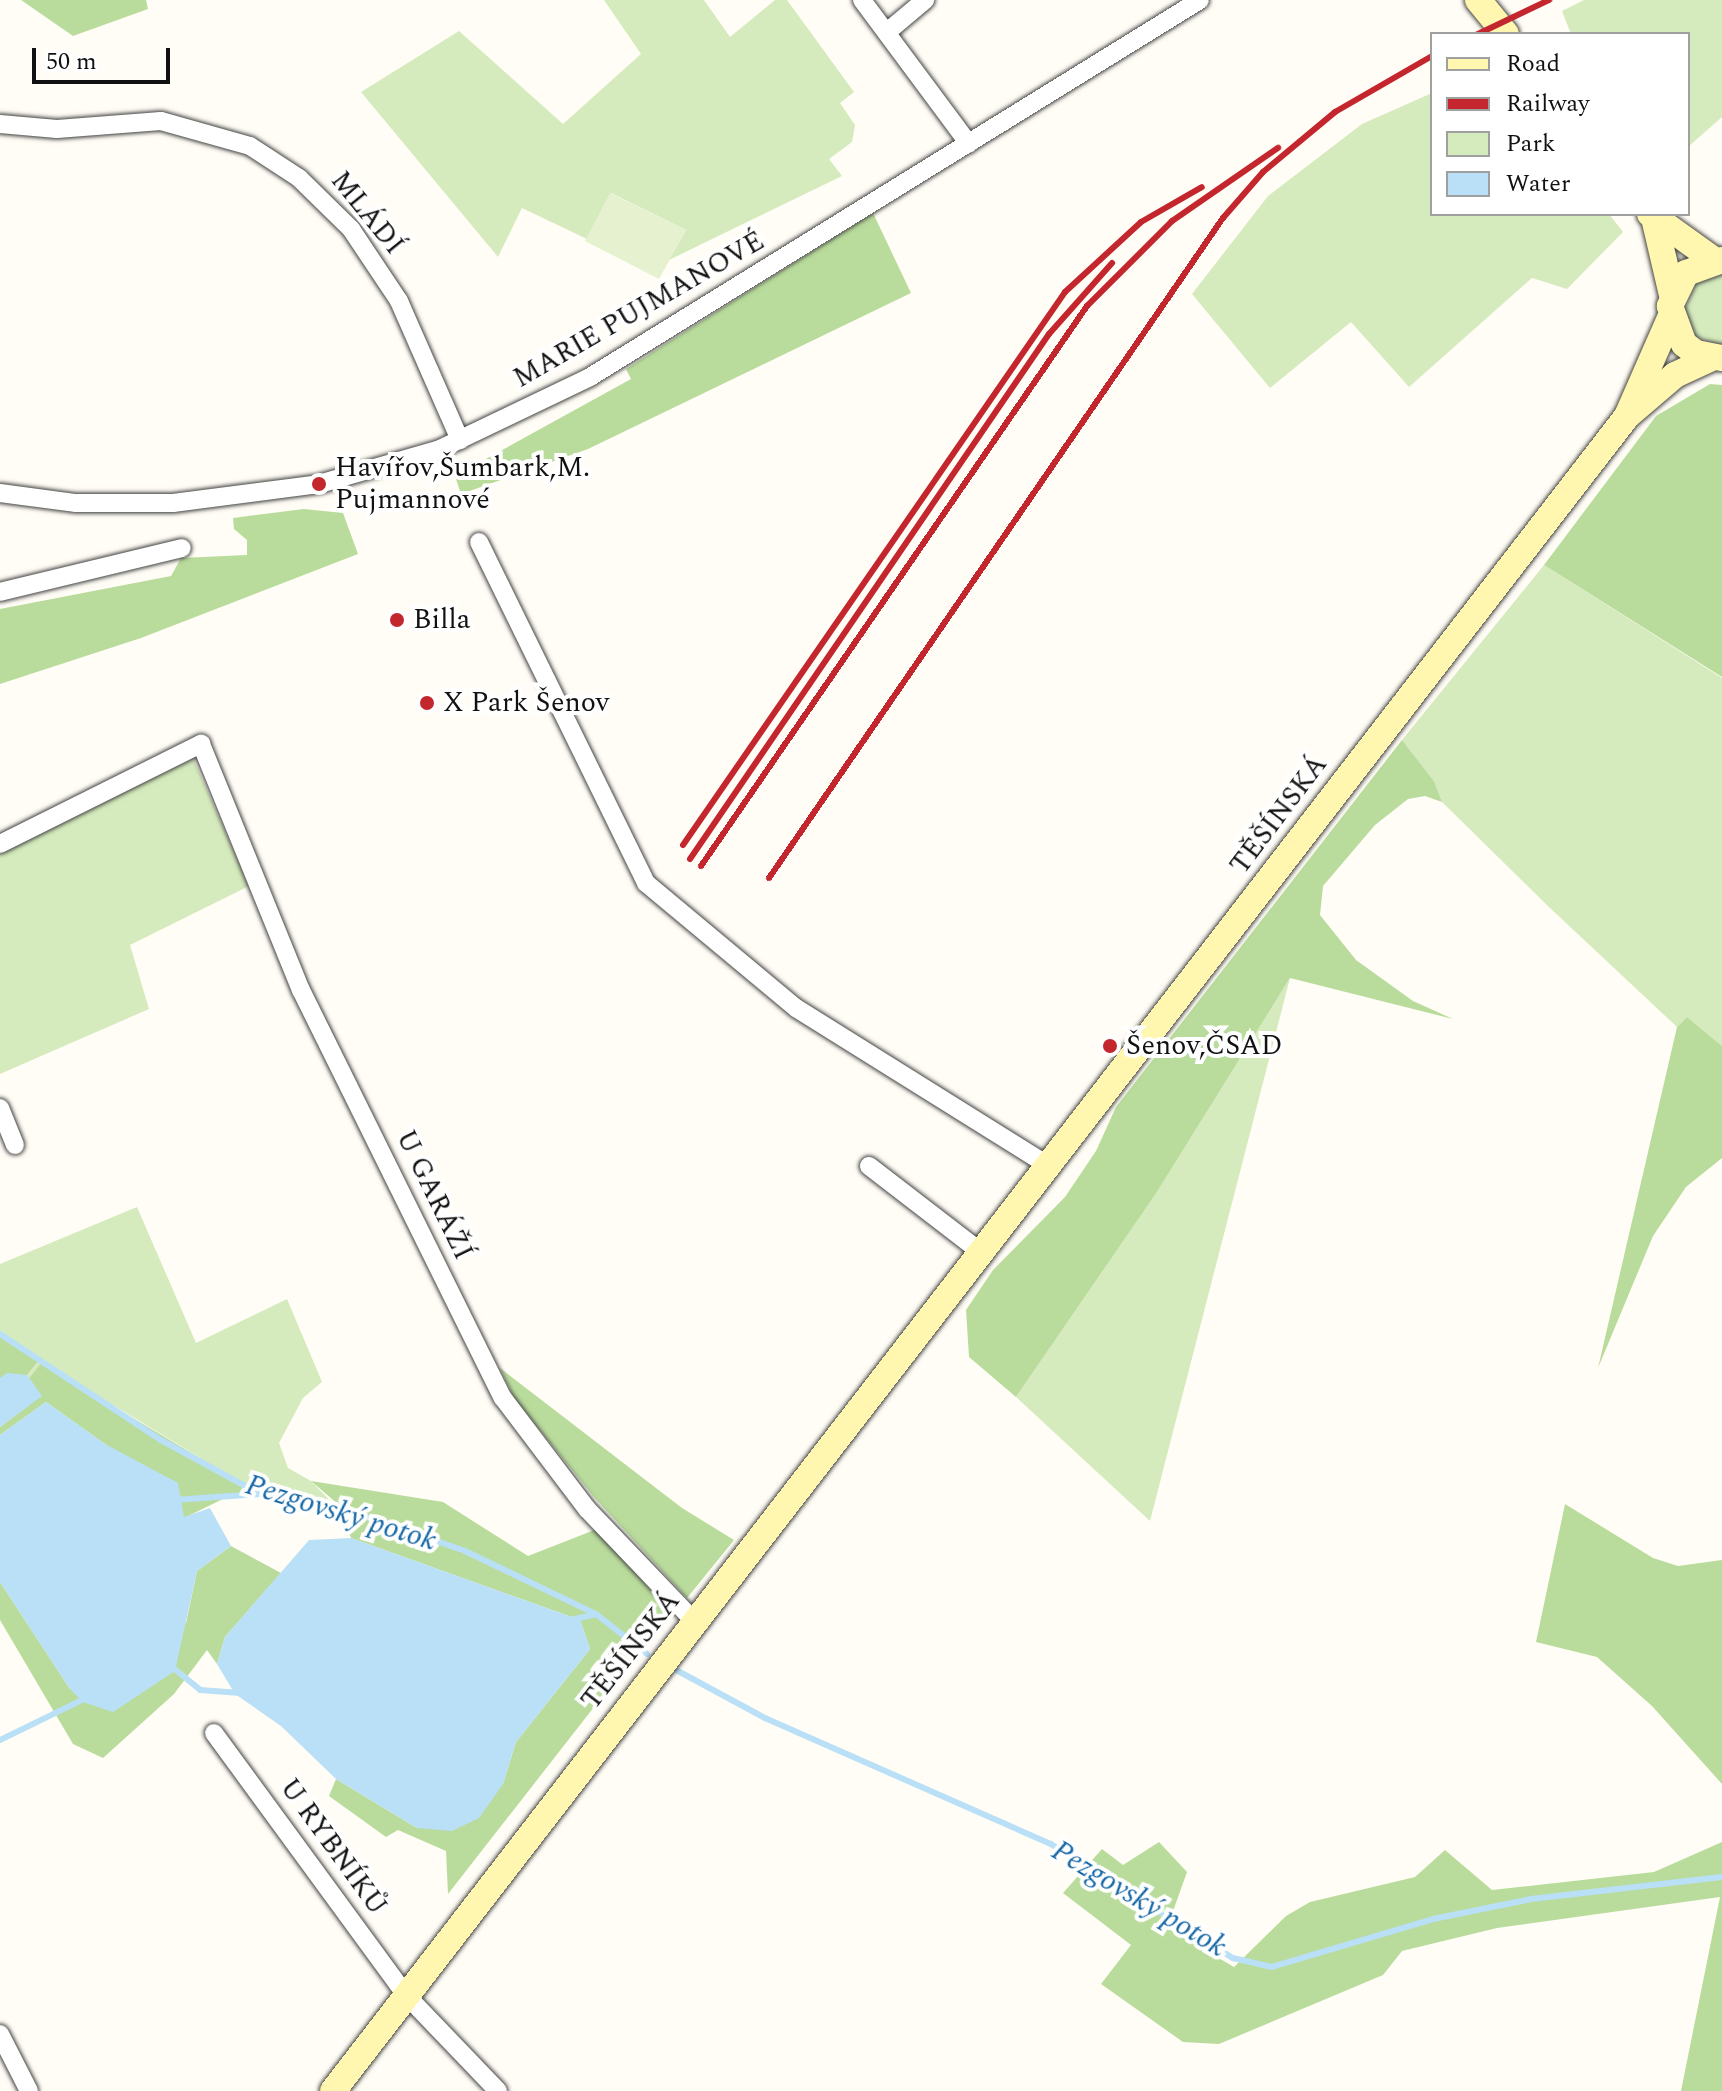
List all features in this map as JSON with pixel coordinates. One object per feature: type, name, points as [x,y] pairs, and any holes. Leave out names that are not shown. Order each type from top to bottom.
[{"type":"main road","points":[[1478,0],[1504,32]]},
{"type":"main road","points":[[1652,218],[1718,260]]},
{"type":"main road","points":[[1652,218],[1684,344],[1716,358]]},
{"type":"main road","name":"TĚŠÍNSKÁ","points":[[1627,416],[1686,273],[1718,260]]},
{"type":"main road","name":"TĚŠÍNSKÁ","points":[[333,2091],[1627,416],[1675,375],[1716,358]]},
{"type":"street","points":[[862,0],[969,144]]},
{"type":"street","points":[[887,32],[925,0]]},
{"type":"street","name":"MARIE PUJMANOVÉ","points":[[0,493],[103,503],[173,503],[268,493],[395,465],[460,440],[590,377],[1200,0]]},
{"type":"street","name":"MLÁDÍ","points":[[0,124],[57,129],[161,121],[250,146],[299,178],[351,229],[392,290],[460,440]]},
{"type":"street","points":[[479,542],[646,883],[796,1008],[1049,1166]]},
{"type":"street","points":[[0,592],[182,548]]},
{"type":"street","name":"U GARÁŽÍ","points":[[0,844],[201,744],[301,990],[503,1398],[587,1509],[695,1622]]},
{"type":"street","points":[[0,1108],[15,1145]]},
{"type":"street","points":[[869,1166],[982,1253]]},
{"type":"street","name":"U RYBNÍKŮ","points":[[214,1733],[406,1995],[498,2091]]},
{"type":"street","points":[[0,2034],[29,2091]]},
{"type":"green space","points":[[21,0],[146,0],[148,9],[73,36]]},
{"type":"green space","points":[[604,0],[704,0],[730,37],[775,0],[787,0],[854,92],[840,103],[855,125],[852,142],[829,159],[842,176],[669,260],[686,230],[611,193],[587,239],[522,208],[498,257],[361,92],[459,31],[563,124],[641,54]]},
{"type":"green space","points":[[1584,0],[1722,0],[1722,117],[1690,145],[1690,32],[1570,32],[1562,11]]},
{"type":"green space","points":[[1430,94],[1430,216],[1611,216],[1623,232],[1567,289],[1532,278],[1409,387],[1351,322],[1270,388],[1192,294],[1268,196],[1362,124]]},
{"type":"green space","points":[[610,193],[686,230],[659,279],[585,241]]},
{"type":"green space","points":[[873,213],[911,293],[588,449],[461,494],[455,476],[631,379],[626,369]]},
{"type":"green space","points":[[1722,275],[1722,346],[1694,336],[1683,314],[1697,282]]},
{"type":"green space","points":[[1710,384],[1722,385],[1722,677],[1544,565],[1656,416]]},
{"type":"green space","points":[[304,509],[343,513],[358,554],[141,638],[0,684],[0,609],[171,576],[181,558],[247,555],[247,540],[234,529],[233,518]]},
{"type":"green space","points":[[1544,565],[1722,678],[1722,1046],[1687,1017],[1677,1027],[1550,908],[1442,802],[1434,781],[1402,740]]},
{"type":"green space","points":[[1402,740],[1434,781],[1442,802],[1425,796],[1408,799],[1375,825],[1323,886],[1320,915],[1356,960],[1413,1001],[1453,1019],[1290,978],[1157,1192],[1016,1397],[969,1357],[966,1310],[993,1270],[1065,1197],[1096,1151],[1116,1107]]},
{"type":"green space","points":[[193,758],[249,886],[130,945],[149,1009],[0,1074],[0,853]]},
{"type":"green space","points":[[1290,978],[1150,1521],[1016,1397],[1157,1192]]},
{"type":"green space","points":[[1687,1017],[1722,1046],[1722,1158],[1686,1187],[1653,1236],[1598,1368],[1677,1027]]},
{"type":"green space","points":[[137,1207],[196,1343],[287,1299],[322,1382],[303,1398],[279,1443],[288,1468],[311,1481],[341,1512],[260,1494],[42,1362],[29,1378],[27,1375],[39,1360],[0,1334],[0,1264]]},
{"type":"green space","points":[[0,1334],[39,1360],[27,1375],[0,1378]]},
{"type":"green space","points":[[42,1362],[260,1494],[225,1498],[184,1518],[105,1444],[46,1402],[0,1435],[0,1427],[41,1396],[29,1378]]},
{"type":"green space","points":[[500,1368],[682,1508],[734,1540],[687,1598],[594,1497],[514,1398]]},
{"type":"green space","points":[[311,1481],[443,1502],[528,1556],[597,1529],[669,1611],[448,1894],[446,1851],[398,1830],[386,1837],[329,1796],[336,1779],[417,1828],[503,1784],[516,1742],[590,1649],[580,1620],[351,1538],[339,1505]]},
{"type":"green space","points":[[1565,1504],[1653,1558],[1678,1566],[1722,1560],[1722,1784],[1652,1706],[1597,1657],[1536,1642]]},
{"type":"green space","points":[[231,1546],[281,1573],[225,1637],[217,1664],[207,1650],[174,1694],[103,1758],[73,1744],[0,1620],[0,1582],[70,1689],[186,1623],[197,1571]]},
{"type":"green space","points":[[1159,1842],[1187,1872],[1167,1928],[1234,1967],[1286,1916],[1310,1902],[1415,1877],[1445,1850],[1492,1890],[1654,1872],[1722,1842],[1722,2091],[1681,2091],[1720,1897],[1497,1928],[1402,1951],[1383,1975],[1219,2044],[1183,2042],[1101,1984],[1131,1945],[1063,1893],[1102,1849],[1123,1865]]},
{"type":"water","points":[[7,1373],[27,1375],[42,1396],[0,1427],[0,1378]]},
{"type":"water","points":[[46,1402],[105,1444],[178,1483],[184,1517],[210,1508],[231,1546],[197,1571],[175,1671],[113,1712],[83,1702],[70,1689],[0,1582],[0,1435]]},
{"type":"water","points":[[351,1538],[580,1620],[590,1649],[516,1742],[503,1784],[479,1818],[452,1831],[417,1828],[336,1779],[281,1726],[235,1694],[217,1664],[225,1637],[309,1540]]},
{"type":"waterway","name":"Pezgovský potok","points":[[0,1334],[161,1440],[260,1494],[367,1517],[465,1551],[596,1614],[647,1654]]},
{"type":"waterway","points":[[174,1500],[259,1494]]},
{"type":"waterway","points":[[571,1620],[596,1614]]},
{"type":"waterway","points":[[172,1667],[200,1690],[240,1693]]},
{"type":"waterway","name":"Pezgovský potok","points":[[678,1671],[765,1718],[1051,1844],[1233,1958],[1272,1967],[1433,1919],[1531,1899],[1722,1877]]},
{"type":"waterway","points":[[0,1740],[86,1698]]},
{"type":"railway","points":[[1482,32],[1549,0]]},
{"type":"railway","points":[[769,878],[1223,218],[1263,172],[1335,112],[1430,57]]},
{"type":"railway","points":[[701,866],[1087,306],[1172,221],[1278,148]]},
{"type":"railway","points":[[683,845],[1065,292],[1141,222],[1202,187]]},
{"type":"railway","points":[[690,859],[1049,334],[1112,263]]},
{"type":"place","name":"Havířov,Šumbark,M. Pujmannové","points":[[319,484]]},
{"type":"place","name":"Billa","points":[[397,620]]},
{"type":"place","name":"X Park Šenov","points":[[427,703]]},
{"type":"place","name":"Šenov,ČSAD","points":[[1110,1046]]}]
